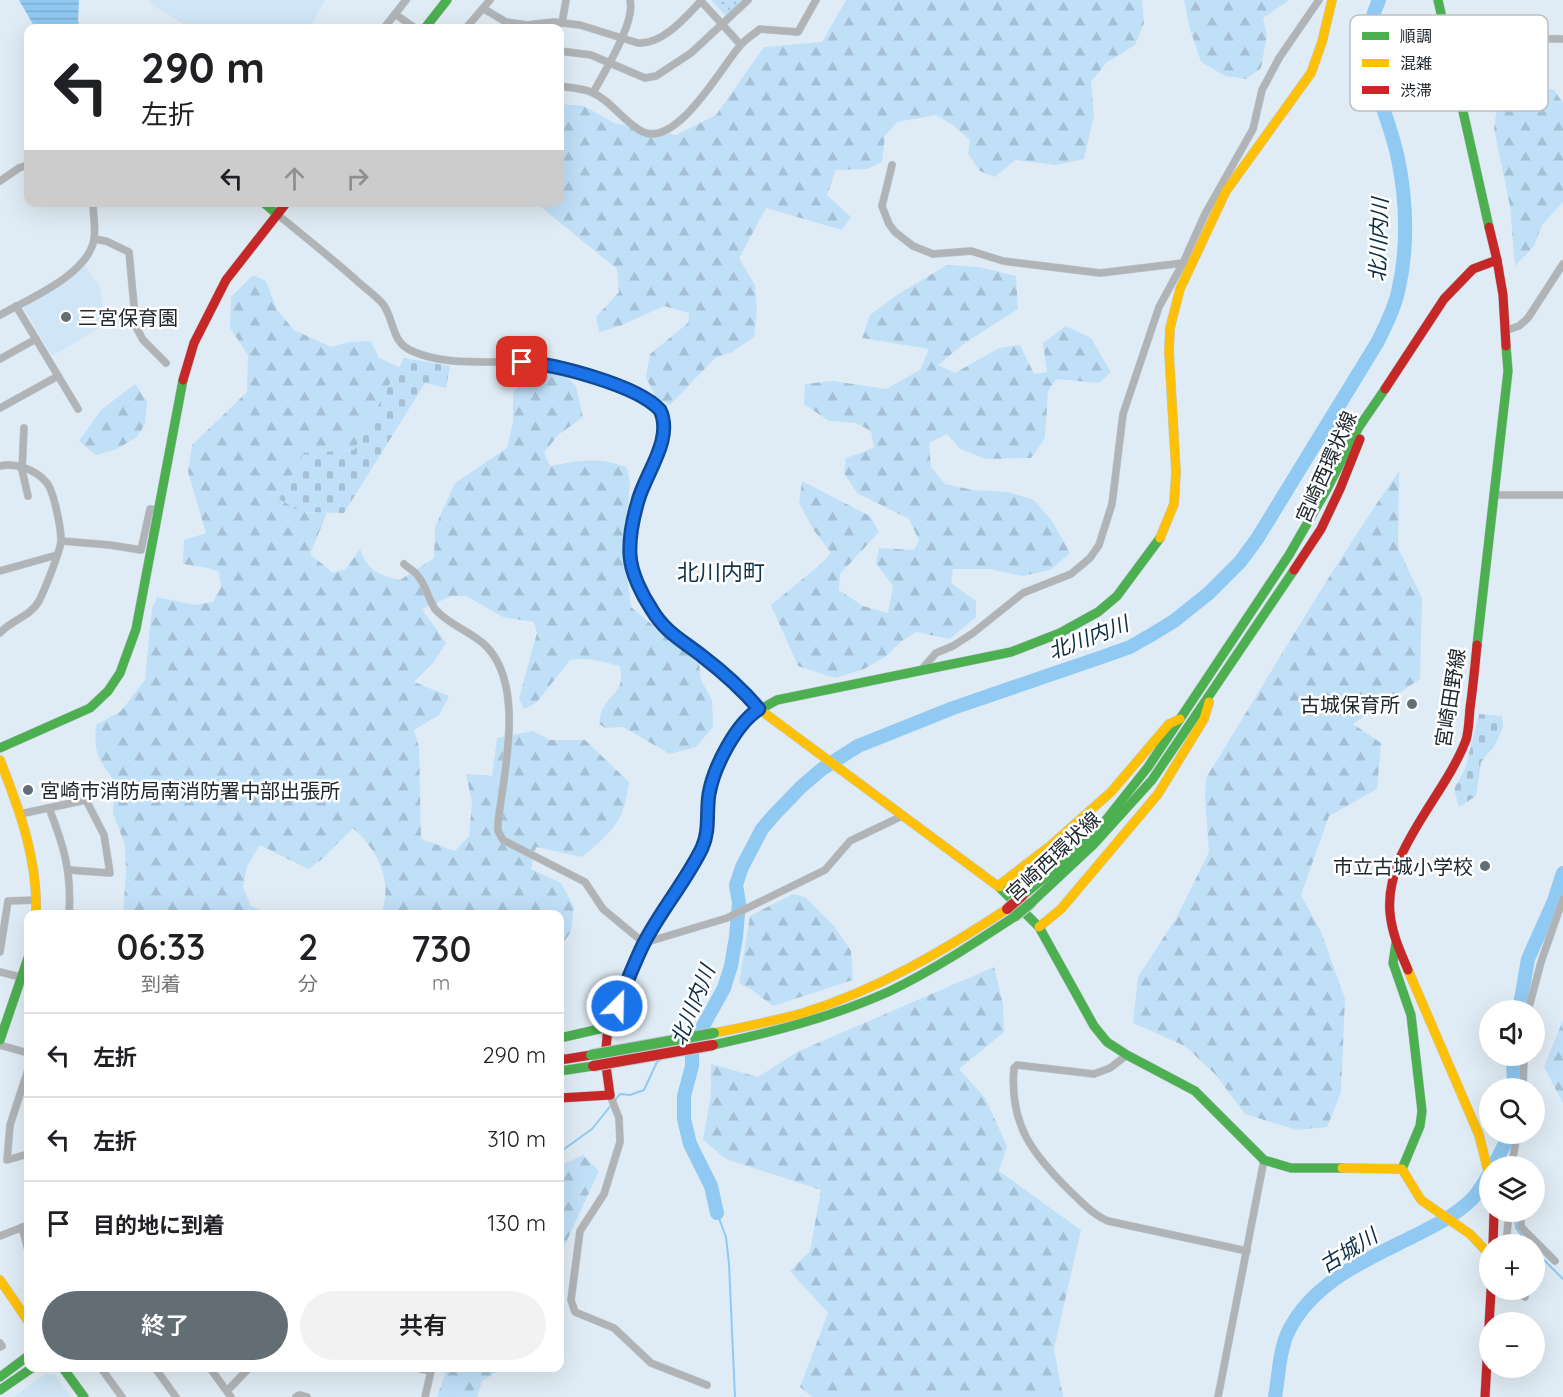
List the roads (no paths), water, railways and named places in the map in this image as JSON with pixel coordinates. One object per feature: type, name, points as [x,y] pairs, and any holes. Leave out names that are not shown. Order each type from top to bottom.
[{"type":"main road","points":[[428,24],[447,0]]},
{"type":"main road","points":[[564,1098],[610,1095],[605,1058],[608,1027],[644,943],[701,849],[707,832],[709,794],[715,772],[730,742],[748,716],[777,700],[1011,652],[1060,633],[1098,612],[1117,596],[1161,537],[1174,504],[1176,472],[1169,352],[1170,328],[1180,289],[1226,191],[1311,73],[1322,42],[1332,0]]},
{"type":"main road","points":[[1438,0],[1441,15]]},
{"type":"main road","points":[[1463,111],[1497,260]]},
{"type":"main road","points":[[269,207],[278,215]]},
{"type":"main road","points":[[0,748],[90,708],[102,699],[116,683],[125,668],[136,629],[182,382],[194,343],[226,280],[284,207]]},
{"type":"main road","name":"宮崎田野線","points":[[1485,1156],[1479,1135],[1396,943],[1391,915],[1390,886],[1395,867],[1406,845],[1452,774],[1467,737],[1508,370],[1503,295],[1497,260]]},
{"type":"main road","name":"宮崎西環状線","points":[[564,1070],[592,1060],[773,1021],[820,1006],[868,988],[924,961],[1018,905],[1105,821],[1148,768],[1289,555],[1359,427],[1444,299],[1473,269],[1497,260]]},
{"type":"main road","name":"宮崎西環状線","points":[[564,1060],[592,1060],[713,1046],[814,1020],[872,999],[932,969],[1071,868],[1120,818],[1152,780],[1321,529],[1340,489],[1371,411]]},
{"type":"main road","points":[[1039,927],[1068,902],[1158,794],[1204,719],[1212,694]]},
{"type":"main road","points":[[759,709],[998,886],[1039,927],[1094,1026],[1107,1042],[1127,1056],[1195,1090],[1264,1160],[1291,1168],[1402,1169]]},
{"type":"main road","points":[[998,886],[1050,846],[1111,792],[1169,724],[1182,719]]},
{"type":"main road","points":[[0,760],[28,841],[34,867],[36,910]]},
{"type":"main road","points":[[1396,943],[1393,963],[1411,1016],[1422,1112],[1420,1126],[1402,1169]]},
{"type":"main road","points":[[0,1040],[24,983]]},
{"type":"main road","points":[[564,1037],[608,1027]]},
{"type":"main road","points":[[1402,1169],[1421,1200],[1457,1225],[1479,1245]]},
{"type":"main road","points":[[0,1280],[24,1315]]},
{"type":"main road","points":[[1485,1397],[1490,1300]]},
{"type":"main road","points":[[0,1377],[24,1359]]},
{"type":"main road","points":[[0,1390],[26,1372]]},
{"type":"main road","points":[[66,1372],[84,1397]]},
{"type":"street","points":[[387,24],[406,0]]},
{"type":"street","points":[[470,24],[490,0]]},
{"type":"street","points":[[562,22],[566,0]]},
{"type":"street","points":[[593,93],[622,38],[632,4],[630,0]]},
{"type":"street","points":[[539,24],[562,22],[594,28],[638,43],[651,43],[686,16],[701,0],[740,44]]},
{"type":"street","points":[[564,52],[591,55],[636,76],[645,78],[656,76],[691,53],[748,0]]},
{"type":"street","points":[[564,87],[593,93],[642,131],[656,134],[667,130],[683,118],[740,44],[760,29],[798,32],[816,0]]},
{"type":"street","points":[[921,670],[936,653],[953,646],[986,624],[995,614],[1023,593],[1071,574],[1090,558],[1099,545],[1113,504],[1123,414],[1159,307],[1183,264],[1205,214],[1253,129],[1262,90],[1279,58],[1319,0]]},
{"type":"street","points":[[484,9],[506,22],[520,24]]},
{"type":"street","points":[[395,14],[409,24]]},
{"type":"street","points":[[892,165],[882,206],[889,224],[895,232],[913,246],[933,254],[972,251],[1003,261],[1100,273],[1183,264]]},
{"type":"street","points":[[0,181],[24,166]]},
{"type":"street","points":[[0,315],[76,270],[90,252],[94,239],[93,207]]},
{"type":"street","points":[[278,215],[383,303],[400,343],[406,348],[439,358],[478,362],[535,363],[568,370],[636,393],[656,406],[662,413],[662,435],[660,447],[638,500],[630,547],[632,566],[646,599],[660,623],[672,635],[742,689],[759,709]]},
{"type":"street","points":[[94,239],[106,240],[129,252],[136,327],[143,340],[166,363]]},
{"type":"street","points":[[1506,330],[1519,326],[1528,318],[1563,264]]},
{"type":"street","points":[[16,306],[78,409]]},
{"type":"street","points":[[0,359],[36,339]]},
{"type":"street","points":[[0,408],[58,376]]},
{"type":"street","points":[[24,428],[23,467],[28,496]]},
{"type":"street","points":[[0,466],[10,464],[23,467],[46,481],[51,490],[62,542],[38,603],[24,617],[0,633]]},
{"type":"street","points":[[1495,495],[1563,495]]},
{"type":"street","points":[[62,542],[110,545],[141,550],[150,509],[159,510]]},
{"type":"street","points":[[0,571],[57,555]]},
{"type":"street","points":[[404,564],[418,576],[435,609],[477,637],[489,649],[507,684],[509,736],[498,822],[498,831],[503,840],[585,882],[603,909],[644,943],[727,918],[825,870],[850,841],[902,816]]},
{"type":"street","points":[[20,814],[86,800],[104,835],[110,873],[69,870]]},
{"type":"street","points":[[49,808],[61,839],[69,870],[70,910]]},
{"type":"street","points":[[1531,1000],[1541,962],[1563,899]]},
{"type":"street","points":[[0,952],[8,901],[37,900]]},
{"type":"street","points":[[0,972],[24,978]]},
{"type":"street","points":[[0,1045],[24,1052]]},
{"type":"street","points":[[1127,1056],[1110,1068],[1094,1074],[1017,1065],[1014,1068],[1013,1078],[1016,1104],[1027,1142],[1060,1182],[1098,1217],[1247,1251]]},
{"type":"street","points":[[24,1082],[10,1125],[8,1160],[24,1155]]},
{"type":"street","points":[[610,1095],[619,1118],[620,1142],[604,1194],[580,1231],[571,1300],[575,1312],[614,1328],[651,1363],[707,1385]]},
{"type":"street","points":[[1218,1397],[1264,1160]]},
{"type":"street","points":[[1521,1222],[1521,1227],[1555,1261]]},
{"type":"street","points":[[0,1236],[24,1226]]},
{"type":"street","points":[[104,1372],[122,1397]]},
{"type":"street","points":[[158,1372],[176,1397]]},
{"type":"street","points":[[213,1372],[229,1394],[246,1372]]},
{"type":"street","points":[[425,1397],[431,1372]]},
{"type":"street","points":[[296,1397],[299,1395],[307,1397]]},
{"type":"water","points":[[19,0],[79,0],[79,24],[33,24]]},
{"type":"waterway","name":"北川内川","points":[[1374,15],[1379,0]]},
{"type":"waterway","name":"北川内川","points":[[717,1213],[711,1186],[690,1144],[684,1119],[684,1096],[697,1037],[724,988],[731,966],[739,903],[736,885],[742,867],[762,829],[801,787],[822,769],[858,746],[953,708],[1130,647],[1174,621],[1209,593],[1240,562],[1257,539],[1377,343],[1392,312],[1401,276],[1405,226],[1398,159],[1384,111]]},
{"type":"waterway","name":"古城川","points":[[1521,1000],[1528,959],[1554,901],[1563,873]]},
{"type":"waterway","points":[[564,1149],[592,1129],[620,1094],[630,1095],[644,1090],[657,1062],[663,1058]]},
{"type":"waterway","name":"古城川","points":[[1513,1066],[1514,1078]]},
{"type":"waterway","name":"古城川","points":[[1499,1156],[1505,1144]]},
{"type":"waterway","name":"古城川","points":[[1275,1397],[1281,1354],[1289,1330],[1313,1298],[1344,1273],[1444,1220],[1466,1205],[1479,1190]]},
{"type":"waterway","points":[[717,1213],[726,1237],[729,1264],[735,1397]]},
{"type":"waterway","points":[[1516,1222],[1516,1228],[1521,1234]]},
{"type":"waterway","points":[[1545,1261],[1563,1279]]},
{"type":"place","name":"三宮保育園","points":[[66,317]]},
{"type":"place","name":"古城保育所","points":[[1412,704]]},
{"type":"place","name":"宮崎市消防局南消防署中部出張所","points":[[28,790]]},
{"type":"place","name":"市立古城小学校","points":[[1485,866]]},
{"type":"district","name":"北川内町","points":[[721,572]]}]
